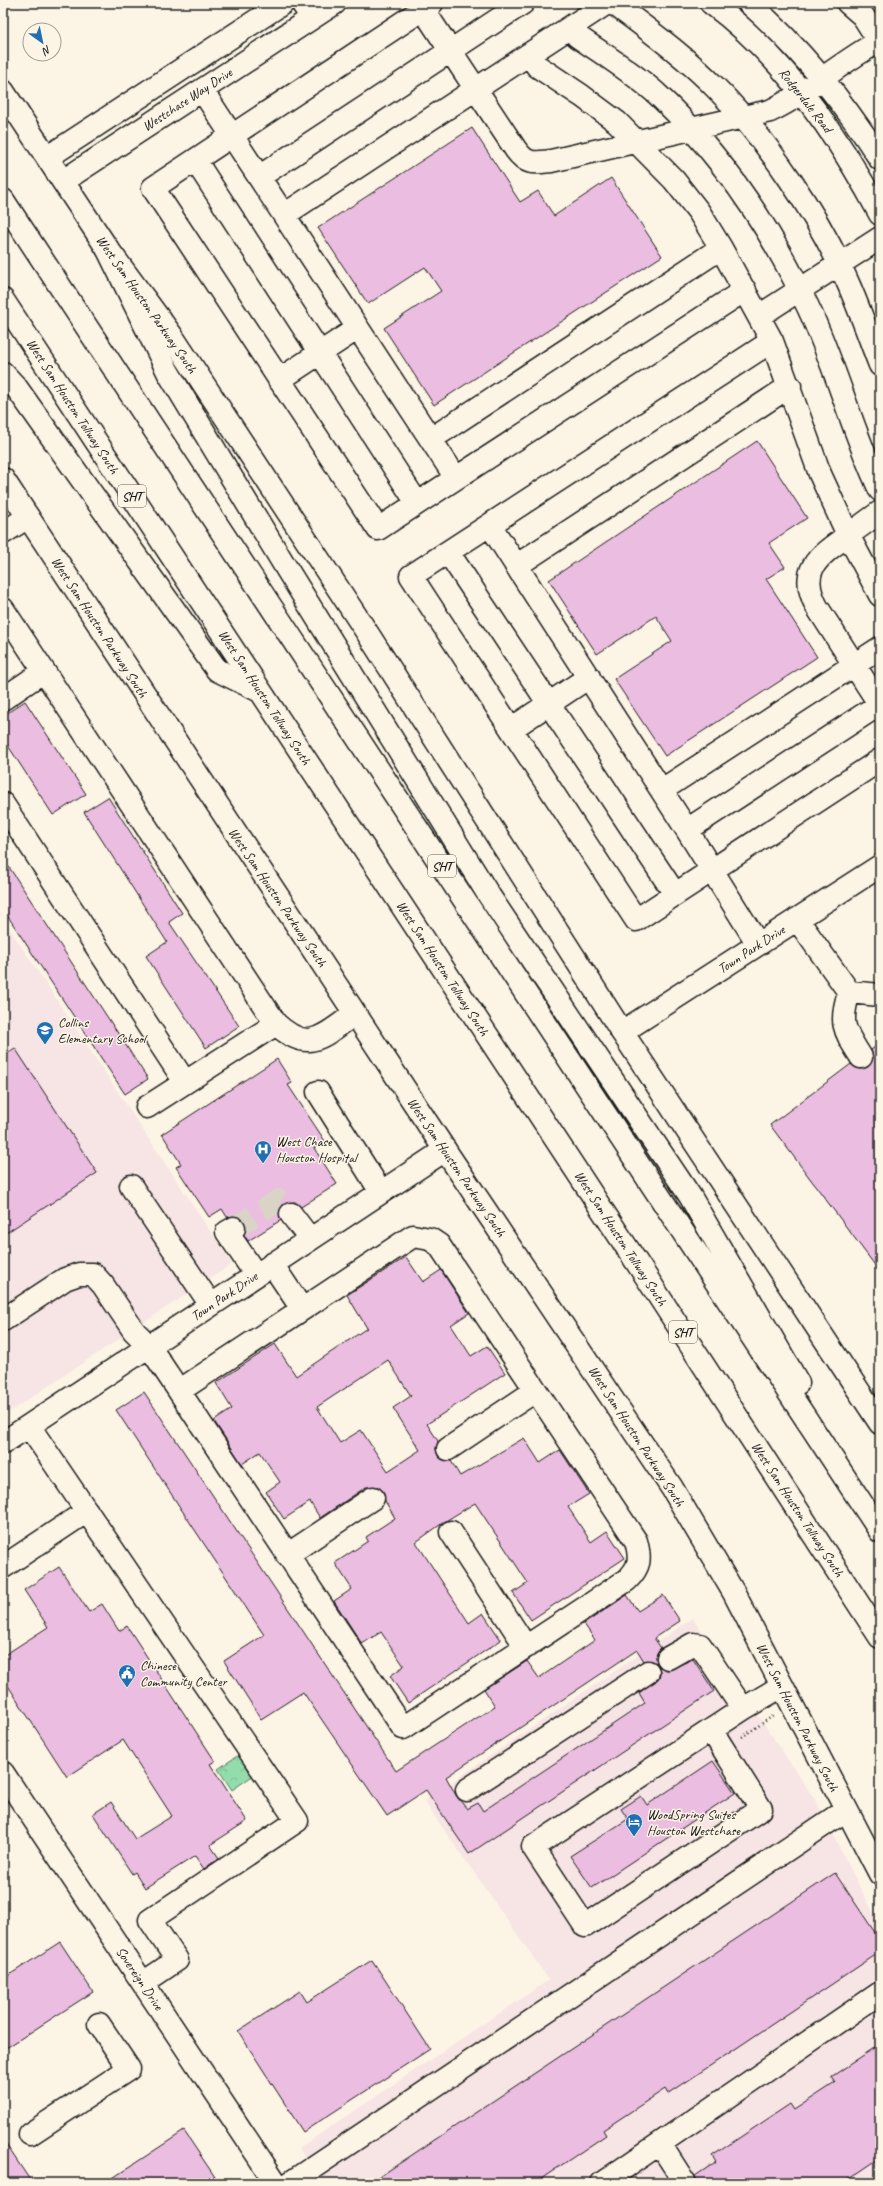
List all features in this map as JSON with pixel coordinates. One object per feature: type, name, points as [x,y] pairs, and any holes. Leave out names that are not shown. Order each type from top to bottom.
[{"type":"main road","name":"Westchase Way Drive","points":[[48,157],[283,3]]},
{"type":"main road","name":"Westchase Way Drive","points":[[63,181],[202,90],[307,11],[335,3]]},
{"type":"main road","points":[[259,177],[524,3]]},
{"type":"main road","points":[[284,215],[608,3]]},
{"type":"main road","points":[[613,3],[677,52],[716,87],[762,141],[811,213],[839,264],[848,282],[880,365]]},
{"type":"main road","name":"Rodgerdale Road","points":[[711,3],[763,48],[802,94],[831,132],[857,172],[880,214]]},
{"type":"main road","points":[[745,290],[378,529],[153,188],[425,5],[451,51],[522,158],[533,163],[551,161],[770,112],[802,94],[823,80],[856,54],[880,41],[863,16],[848,3]]},
{"type":"main road","name":"Rodgerdale Road","points":[[753,4],[823,80],[853,118],[880,158]]},
{"type":"main road","points":[[571,27],[577,36],[658,95],[720,163],[748,199],[767,230],[816,325],[863,452],[880,490]]},
{"type":"main road","points":[[529,54],[537,66],[598,107],[637,142],[674,180],[699,212],[745,290],[772,341],[790,386],[820,474],[848,535],[880,595]]},
{"type":"main road","points":[[202,90],[456,478]]},
{"type":"main road","name":"West Sam Houston Parkway South","points":[[3,91],[107,248],[172,336],[359,621],[622,1032],[880,1423]]},
{"type":"main road","points":[[857,172],[880,158]]},
{"type":"main road","points":[[195,160],[417,503]]},
{"type":"main road","name":"SHT","points":[[3,200],[880,1532]]},
{"type":"main road","points":[[759,316],[880,238]]},
{"type":"main road","points":[[107,248],[168,372],[284,564],[490,897],[690,1196],[880,1524]]},
{"type":"main road","points":[[431,439],[721,248]]},
{"type":"main road","name":"West Sam Houston Tollway South","points":[[3,300],[798,1509],[880,1637]]},
{"type":"main road","points":[[279,380],[358,328]]},
{"type":"main road","points":[[772,341],[411,576],[636,920],[880,760]]},
{"type":"main road","points":[[3,373],[16,387],[217,670],[261,691]]},
{"type":"main road","points":[[516,566],[790,386]]},
{"type":"main road","name":"West Sam Houston Parkway South","points":[[3,479],[444,1150],[672,1488],[734,1593],[880,1874]]},
{"type":"main road","points":[[687,830],[880,705],[814,601],[810,594],[808,582],[810,571],[816,560],[880,512]]},
{"type":"main road","points":[[3,533],[28,517]]},
{"type":"main road","points":[[490,524],[662,790],[758,944]]},
{"type":"main road","points":[[448,552],[675,894]]},
{"type":"main road","points":[[3,608],[276,1024],[289,1035],[301,1041],[311,1040],[318,1038],[355,1014]]},
{"type":"main road","points":[[662,790],[880,648]]},
{"type":"main road","points":[[3,699],[44,671]]},
{"type":"main road","points":[[511,729],[589,678]]},
{"type":"main road","points":[[3,804],[185,1082]]},
{"type":"main road","name":"Town Park Drive","points":[[622,1032],[880,866]]},
{"type":"main road","points":[[797,919],[849,992],[880,995]]},
{"type":"main road","points":[[849,992],[842,1012],[845,1031],[861,1057]]},
{"type":"main road","points":[[147,1108],[276,1024]]},
{"type":"main road","points":[[318,1092],[381,1192]]},
{"type":"main road","name":"Town Park Drive","points":[[5,1438],[29,1426],[444,1150]]},
{"type":"main road","points":[[131,1186],[211,1305]]},
{"type":"main road","points":[[291,1214],[310,1239]]},
{"type":"main road","points":[[234,1228],[227,1232],[302,1309]]},
{"type":"main road","points":[[3,1320],[66,1279],[79,1274],[93,1274],[103,1285],[134,1331],[149,1346],[403,1728],[627,1580],[635,1572],[640,1563],[636,1541],[439,1245],[430,1238],[413,1236],[179,1391]]},
{"type":"main road","points":[[448,1449],[535,1391]]},
{"type":"main road","points":[[29,1426],[297,1821],[150,1920],[177,1960],[143,1983]]},
{"type":"main road","points":[[288,1555],[373,1498]]},
{"type":"main road","points":[[3,1567],[87,1511]]},
{"type":"main road","points":[[451,1532],[526,1647]]},
{"type":"main road","points":[[668,1658],[693,1644],[700,1645],[743,1709]]},
{"type":"main road","points":[[467,1790],[648,1672]]},
{"type":"main road","points":[[712,1731],[761,1809],[586,1926],[533,1847],[712,1731],[743,1709],[782,1686]]},
{"type":"main road","name":"Sovereign Drive","points":[[3,1772],[276,2183]]},
{"type":"main road","points":[[290,2183],[846,1810]]},
{"type":"main road","points":[[602,2183],[880,1993]]},
{"type":"main road","points":[[30,2134],[129,2069],[99,2024]]},
{"type":"main road","points":[[660,2144],[685,2183]]},
{"type":"path","points":[[742,1737],[774,1716]]},
{"type":"shaded area","name":"Collins Elementary School","points":[[3,919],[232,1264],[3,1416]]},
{"type":"shaded area","points":[[693,1618],[815,1800],[880,1926],[880,2183],[322,2183],[299,2148],[549,1980],[424,1801]]},
{"type":"green space","points":[[240,1754],[254,1775],[232,1790],[218,1769]]},
{"type":"building","points":[[472,128],[520,202],[538,191],[554,216],[611,178],[662,256],[434,405],[384,328],[441,291],[425,267],[368,304],[318,228]]},
{"type":"building","points":[[757,441],[807,518],[769,543],[785,567],[766,579],[817,657],[665,756],[614,679],[672,641],[656,616],[597,654],[549,580]]},
{"type":"building","points":[[25,701],[86,794],[53,815],[3,738],[3,716]]},
{"type":"building","points":[[108,797],[182,913],[169,922],[239,1026],[206,1048],[146,956],[167,942],[84,812]]},
{"type":"building","points":[[3,858],[148,1079],[125,1094],[3,909]]},
{"type":"building","points":[[880,1043],[880,1272],[770,1125],[851,1064],[861,1069],[868,1067],[873,1057],[871,1050]]},
{"type":"building","points":[[15,1048],[97,1173],[3,1235],[3,1056]]},
{"type":"building","points":[[277,1059],[292,1083],[288,1085],[325,1141],[314,1148],[337,1184],[301,1207],[295,1202],[284,1204],[279,1210],[281,1220],[248,1241],[244,1235],[246,1228],[245,1222],[241,1217],[227,1217],[222,1209],[209,1217],[176,1167],[181,1164],[162,1134]]},
{"type":"building","points":[[406,1257],[423,1282],[441,1270],[469,1313],[451,1325],[471,1356],[487,1346],[505,1373],[427,1424],[438,1441],[436,1449],[438,1456],[443,1460],[451,1461],[460,1476],[524,1438],[540,1463],[560,1450],[589,1494],[568,1507],[591,1542],[607,1531],[625,1558],[531,1620],[513,1593],[528,1583],[475,1503],[444,1522],[416,1542],[469,1623],[483,1613],[501,1640],[408,1703],[390,1676],[404,1666],[381,1632],[362,1644],[334,1601],[352,1589],[335,1563],[368,1541],[366,1537],[395,1518],[385,1501],[383,1491],[378,1487],[366,1487],[320,1518],[310,1502],[284,1519],[266,1492],[280,1482],[260,1452],[242,1464],[214,1421],[232,1409],[216,1383],[275,1344],[296,1376],[367,1328],[347,1295]],"holes":[[[388,1360],[411,1396],[393,1408],[420,1450],[388,1471],[361,1430],[340,1443],[317,1407]]]},
{"type":"building","points":[[144,1392],[396,1771],[495,1706],[484,1689],[527,1661],[539,1678],[595,1640],[584,1624],[627,1595],[638,1611],[663,1595],[680,1621],[654,1638],[661,1648],[656,1657],[657,1664],[653,1661],[644,1661],[637,1650],[446,1777],[457,1797],[467,1809],[478,1803],[483,1811],[645,1703],[639,1693],[659,1678],[659,1666],[668,1670],[693,1659],[714,1691],[469,1854],[426,1790],[387,1816],[303,1692],[261,1719],[224,1661],[264,1635],[116,1410]]},
{"type":"building","points":[[59,1567],[89,1612],[102,1604],[119,1631],[127,1626],[215,1761],[210,1764],[247,1821],[210,1845],[219,1858],[204,1869],[195,1856],[145,1888],[135,1872],[132,1874],[93,1814],[111,1802],[135,1839],[172,1816],[123,1740],[67,1777],[3,1678],[3,1656],[48,1627],[24,1590]]},
{"type":"building","name":"WoodSpring Suites Houston Westchase","points":[[713,1761],[735,1793],[592,1888],[570,1856],[628,1819],[621,1809],[641,1796],[647,1805]]},
{"type":"building","points":[[835,1873],[880,1940],[880,1952],[668,2094],[665,2089],[603,2130],[606,2135],[535,2183],[370,2183]]},
{"type":"building","points":[[60,1942],[93,1992],[3,2050],[3,1979]]},
{"type":"building","points":[[372,1960],[430,2049],[303,2132],[238,2031],[300,1991],[307,2002]]},
{"type":"building","points":[[880,2044],[880,2158],[843,2183],[697,2183],[695,2176],[716,2162],[712,2156],[790,2104],[794,2110],[835,2083],[831,2077]]},
{"type":"building","points":[[184,2131],[219,2183],[105,2183]]},
{"type":"building","points":[[3,2140],[32,2183],[3,2183]]},
{"type":"tunnel","points":[[234,1228],[279,1200],[284,1203],[291,1214]]},
{"type":"place","name":"Collins Elementary School","points":[[45,1045]]},
{"type":"place","name":"West Chase Houston Hospital","points":[[263,1164]]},
{"type":"place","name":"Chinese Community Center","points":[[127,1688]]},
{"type":"place","name":"WoodSpring Suites Houston Westchase","points":[[634,1837]]}]
